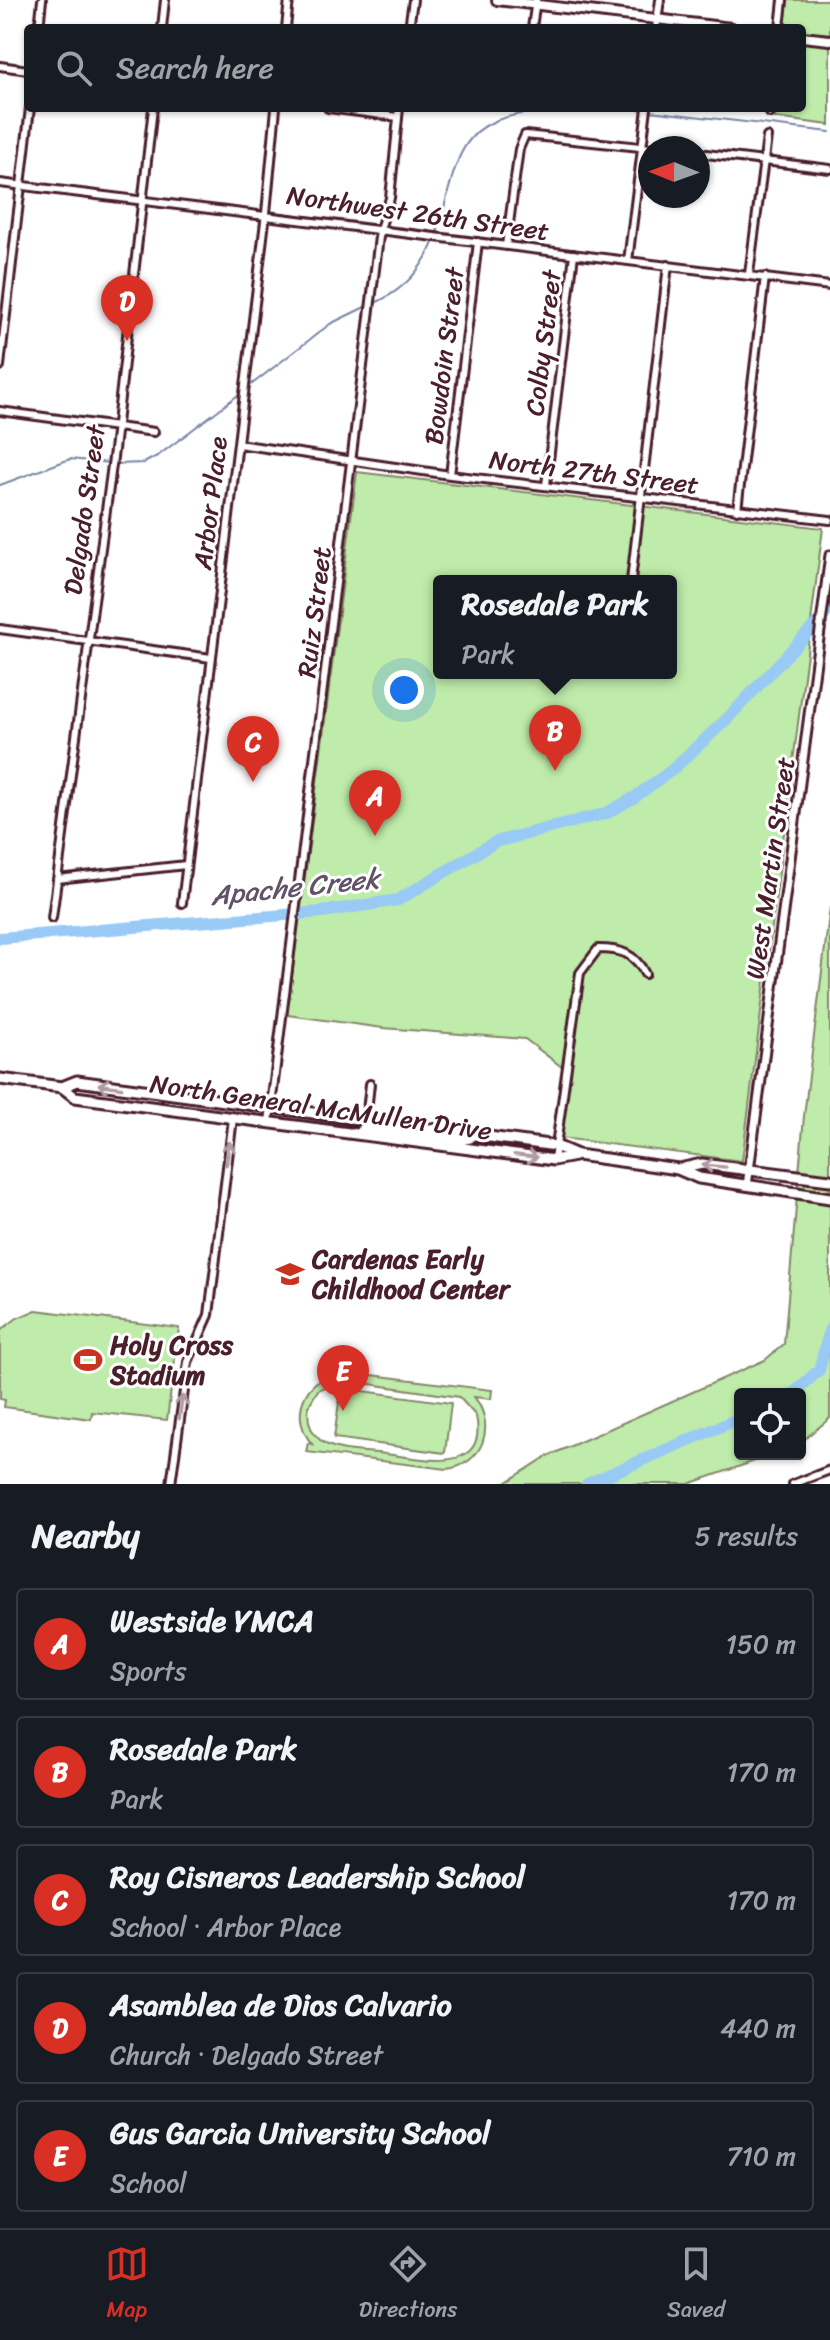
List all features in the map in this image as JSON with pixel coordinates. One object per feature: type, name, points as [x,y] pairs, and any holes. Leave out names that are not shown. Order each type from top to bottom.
[{"type":"main road","points":[[497,0],[535,2],[657,24]]},
{"type":"main road","points":[[806,37],[830,40]]},
{"type":"main road","name":"North General McMullen Drive","points":[[0,1079],[62,1087],[77,1081],[481,1135],[556,1146],[577,1155],[678,1169],[699,1178],[830,1198]]},
{"type":"main road","name":"North General McMullen Drive","points":[[62,1087],[75,1097],[233,1118],[554,1160],[577,1155]]},
{"type":"main road","points":[[359,1134],[364,1128],[459,1140],[481,1135]]},
{"type":"main road","name":"North General McMullen Drive","points":[[678,1169],[702,1164],[830,1180]]},
{"type":"street","points":[[39,24],[42,0]]},
{"type":"street","points":[[162,24],[165,0]]},
{"type":"street","points":[[286,24],[289,0]]},
{"type":"street","points":[[410,24],[413,0]]},
{"type":"street","points":[[657,24],[660,0]]},
{"type":"street","points":[[780,24],[783,0]]},
{"type":"street","points":[[532,24],[535,2]]},
{"type":"street","points":[[0,66],[24,69]]},
{"type":"street","points":[[0,366],[29,112]]},
{"type":"street","name":"Delgado Street","points":[[52,918],[86,641],[114,450],[153,112]]},
{"type":"street","name":"Arbor Place","points":[[182,903],[247,376],[276,112]]},
{"type":"street","points":[[359,112],[398,117]]},
{"type":"street","name":"Ruiz Street","points":[[269,1122],[354,461],[380,229],[390,198],[399,112]]},
{"type":"street","points":[[646,136],[647,112]]},
{"type":"street","points":[[506,246],[519,149],[525,135],[638,147]]},
{"type":"street","points":[[749,274],[767,137]]},
{"type":"street","points":[[710,154],[830,169]]},
{"type":"street","name":"Northwest 26th Street","points":[[0,183],[266,213],[830,286]]},
{"type":"street","points":[[628,261],[638,198]]},
{"type":"street","name":"Bowdoin Street","points":[[450,475],[478,242]]},
{"type":"street","name":"Colby Street","points":[[546,485],[574,254]]},
{"type":"street","points":[[632,575],[668,265]]},
{"type":"street","points":[[737,510],[765,277]]},
{"type":"street","points":[[0,411],[154,432]]},
{"type":"street","name":"North 27th Street","points":[[238,444],[450,475],[830,520]]},
{"type":"street","name":"West Martin Street","points":[[747,1186],[830,555]]},
{"type":"street","points":[[0,629],[211,658]]},
{"type":"street","points":[[57,879],[186,865]]},
{"type":"street","points":[[554,1160],[580,973],[598,949],[618,949],[639,961],[645,974]]},
{"type":"street","points":[[366,1120],[370,1084]]},
{"type":"street","points":[[171,1484],[188,1362],[209,1315],[233,1118]]},
{"type":"street","points":[[793,1484],[830,1470]]},
{"type":"green space","points":[[788,0],[830,0],[830,125],[775,118],[776,112],[806,112],[806,24],[785,24]]},
{"type":"green space","points":[[357,472],[823,528],[742,1161],[553,1137],[563,1068],[525,1039],[383,1028],[287,1015]]},
{"type":"green space","points":[[830,907],[830,1418],[806,1438],[806,1388],[734,1388],[734,1460],[758,1460],[689,1484],[504,1484],[546,1457],[765,1360],[784,1344],[804,1116]]},
{"type":"green space","name":"Holy Cross Stadium","points":[[36,1310],[179,1328],[167,1420],[92,1412],[91,1419],[4,1407],[5,1400],[0,1399],[0,1331],[17,1318]]},
{"type":"green space","points":[[348,1372],[492,1390],[491,1399],[474,1397],[485,1420],[483,1442],[470,1460],[447,1469],[306,1452],[308,1443],[312,1444],[304,1432],[301,1407],[312,1386],[334,1374]],"holes":[[[342,1380],[459,1397],[476,1416],[477,1435],[472,1448],[462,1456],[448,1459],[432,1460],[332,1447],[316,1435],[309,1419],[309,1405],[318,1390]]]},
{"type":"green space","points":[[341,1388],[451,1403],[445,1453],[334,1438]]},
{"type":"waterway","points":[[373,304],[403,285],[423,262],[436,236],[459,157],[472,137],[493,122],[538,112]]},
{"type":"waterway","points":[[659,112],[830,132]]},
{"type":"waterway","points":[[247,388],[330,324],[367,306]]},
{"type":"waterway","points":[[116,464],[144,463],[159,455],[242,392]]},
{"type":"waterway","points":[[0,485],[70,459],[110,463]]},
{"type":"waterway","name":"Apache Creek","points":[[0,938],[322,912],[398,900],[495,842],[607,813],[635,797],[672,770],[728,718],[830,609]]},
{"type":"waterway","points":[[800,1388],[819,1370],[830,1329]]},
{"type":"waterway","points":[[587,1484],[734,1421]]},
{"type":"place","name":"Asamblea de Dios Calvario","points":[[127,341]]},
{"type":"place","name":"Rosedale Park","points":[[555,771]]},
{"type":"place","name":"Roy Cisneros Leadership School","points":[[253,782]]},
{"type":"place","name":"Westside YMCA","points":[[375,836]]},
{"type":"place","name":"Cardenas Early Childhood Center","points":[[290,1274]]},
{"type":"place","name":"Holy Cross Stadium","points":[[88,1360]]},
{"type":"place","name":"Gus Garcia University School","points":[[343,1411]]}]
